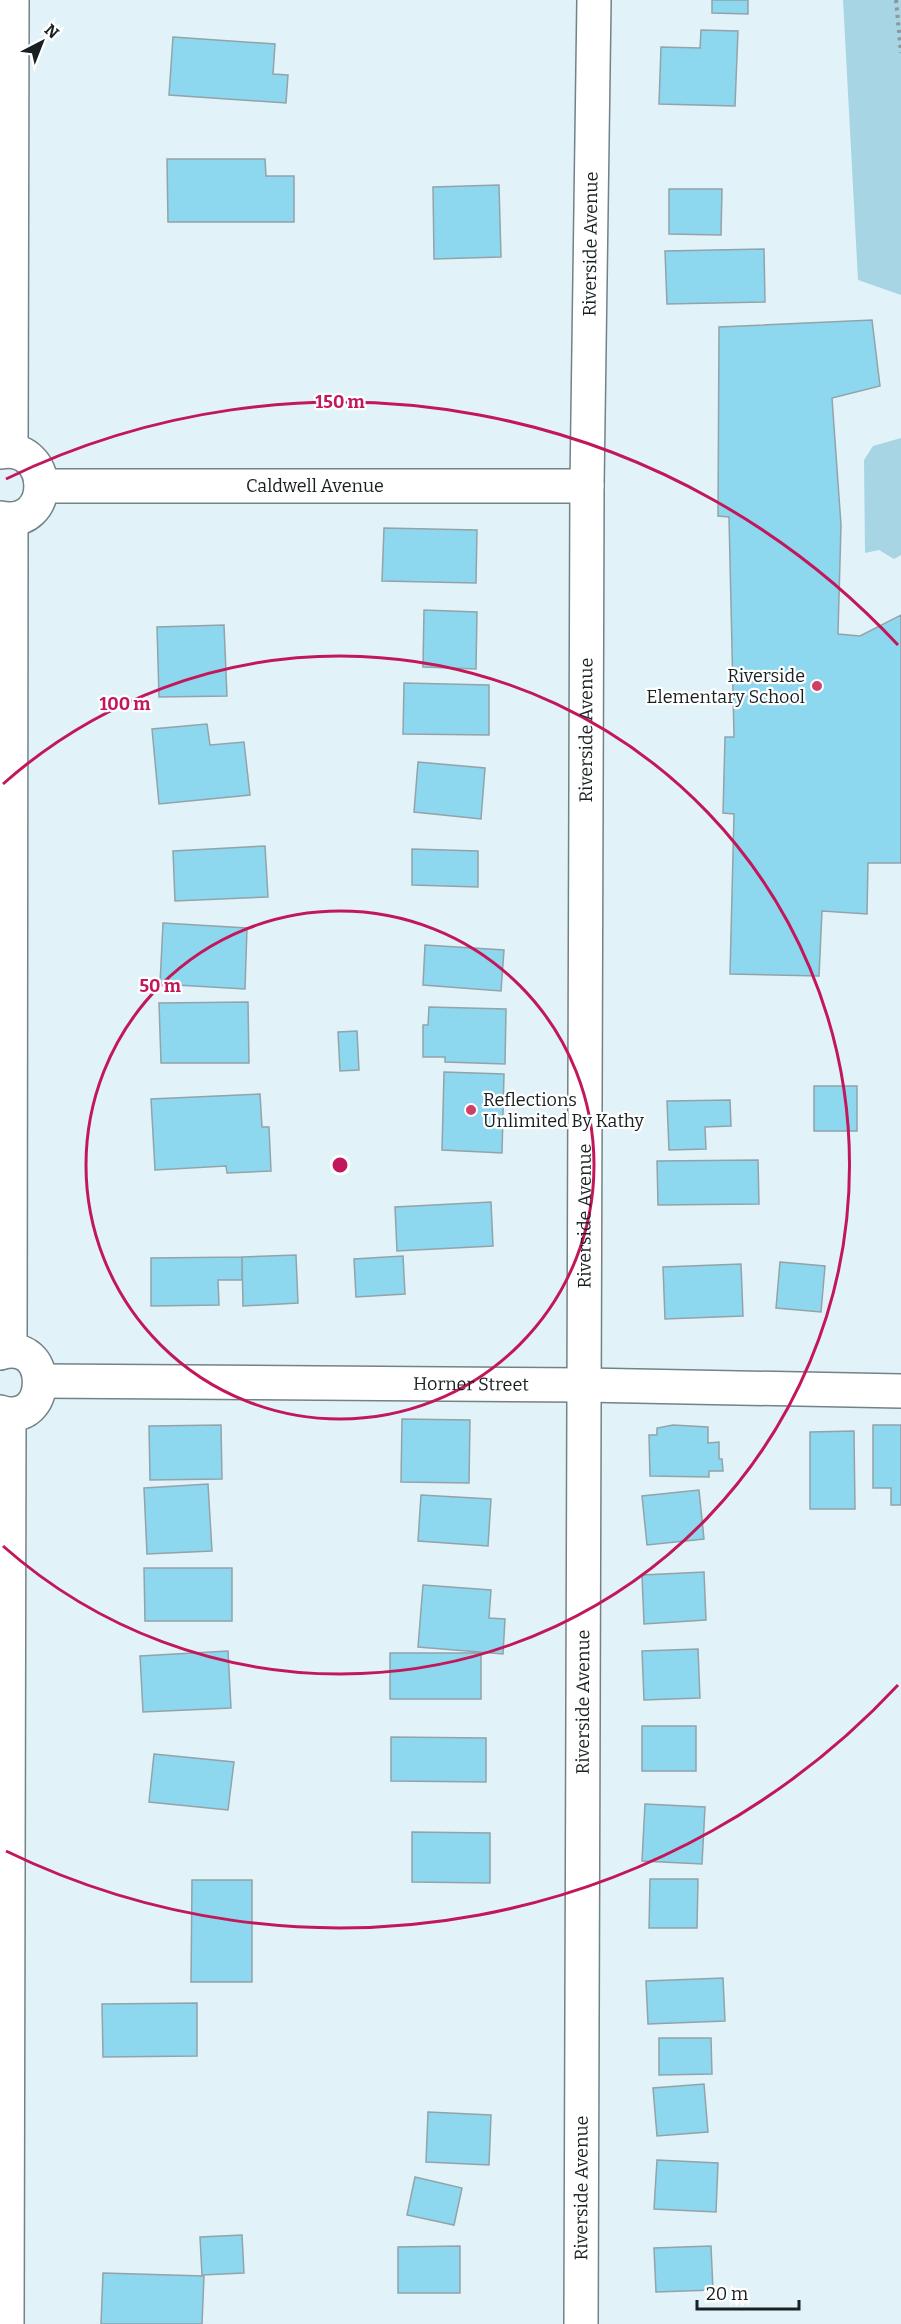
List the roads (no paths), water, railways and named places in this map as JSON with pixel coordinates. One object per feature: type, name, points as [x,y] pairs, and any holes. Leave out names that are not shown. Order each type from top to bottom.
[{"type":"street","points":[[0,1],[12,0],[5,451],[29,459],[36,468],[42,486],[37,504],[30,512],[6,519],[5,1352],[19,1352],[31,1361],[36,1367],[40,1381],[38,1396],[33,1403],[17,1413],[5,1413],[3,1874],[7,2324]]},
{"type":"street","name":"Riverside Avenue","points":[[581,2324],[587,486],[594,0]]},
{"type":"street","name":"Caldwell Avenue","points":[[42,486],[587,486]]},
{"type":"street","name":"Horner Street","points":[[40,1381],[585,1385],[901,1391]]},
{"type":"place","name":"Riverside Elementary School","points":[[817,686]]},
{"type":"place","name":"Reflections Unlimited By Kathy","points":[[471,1110]]}]
